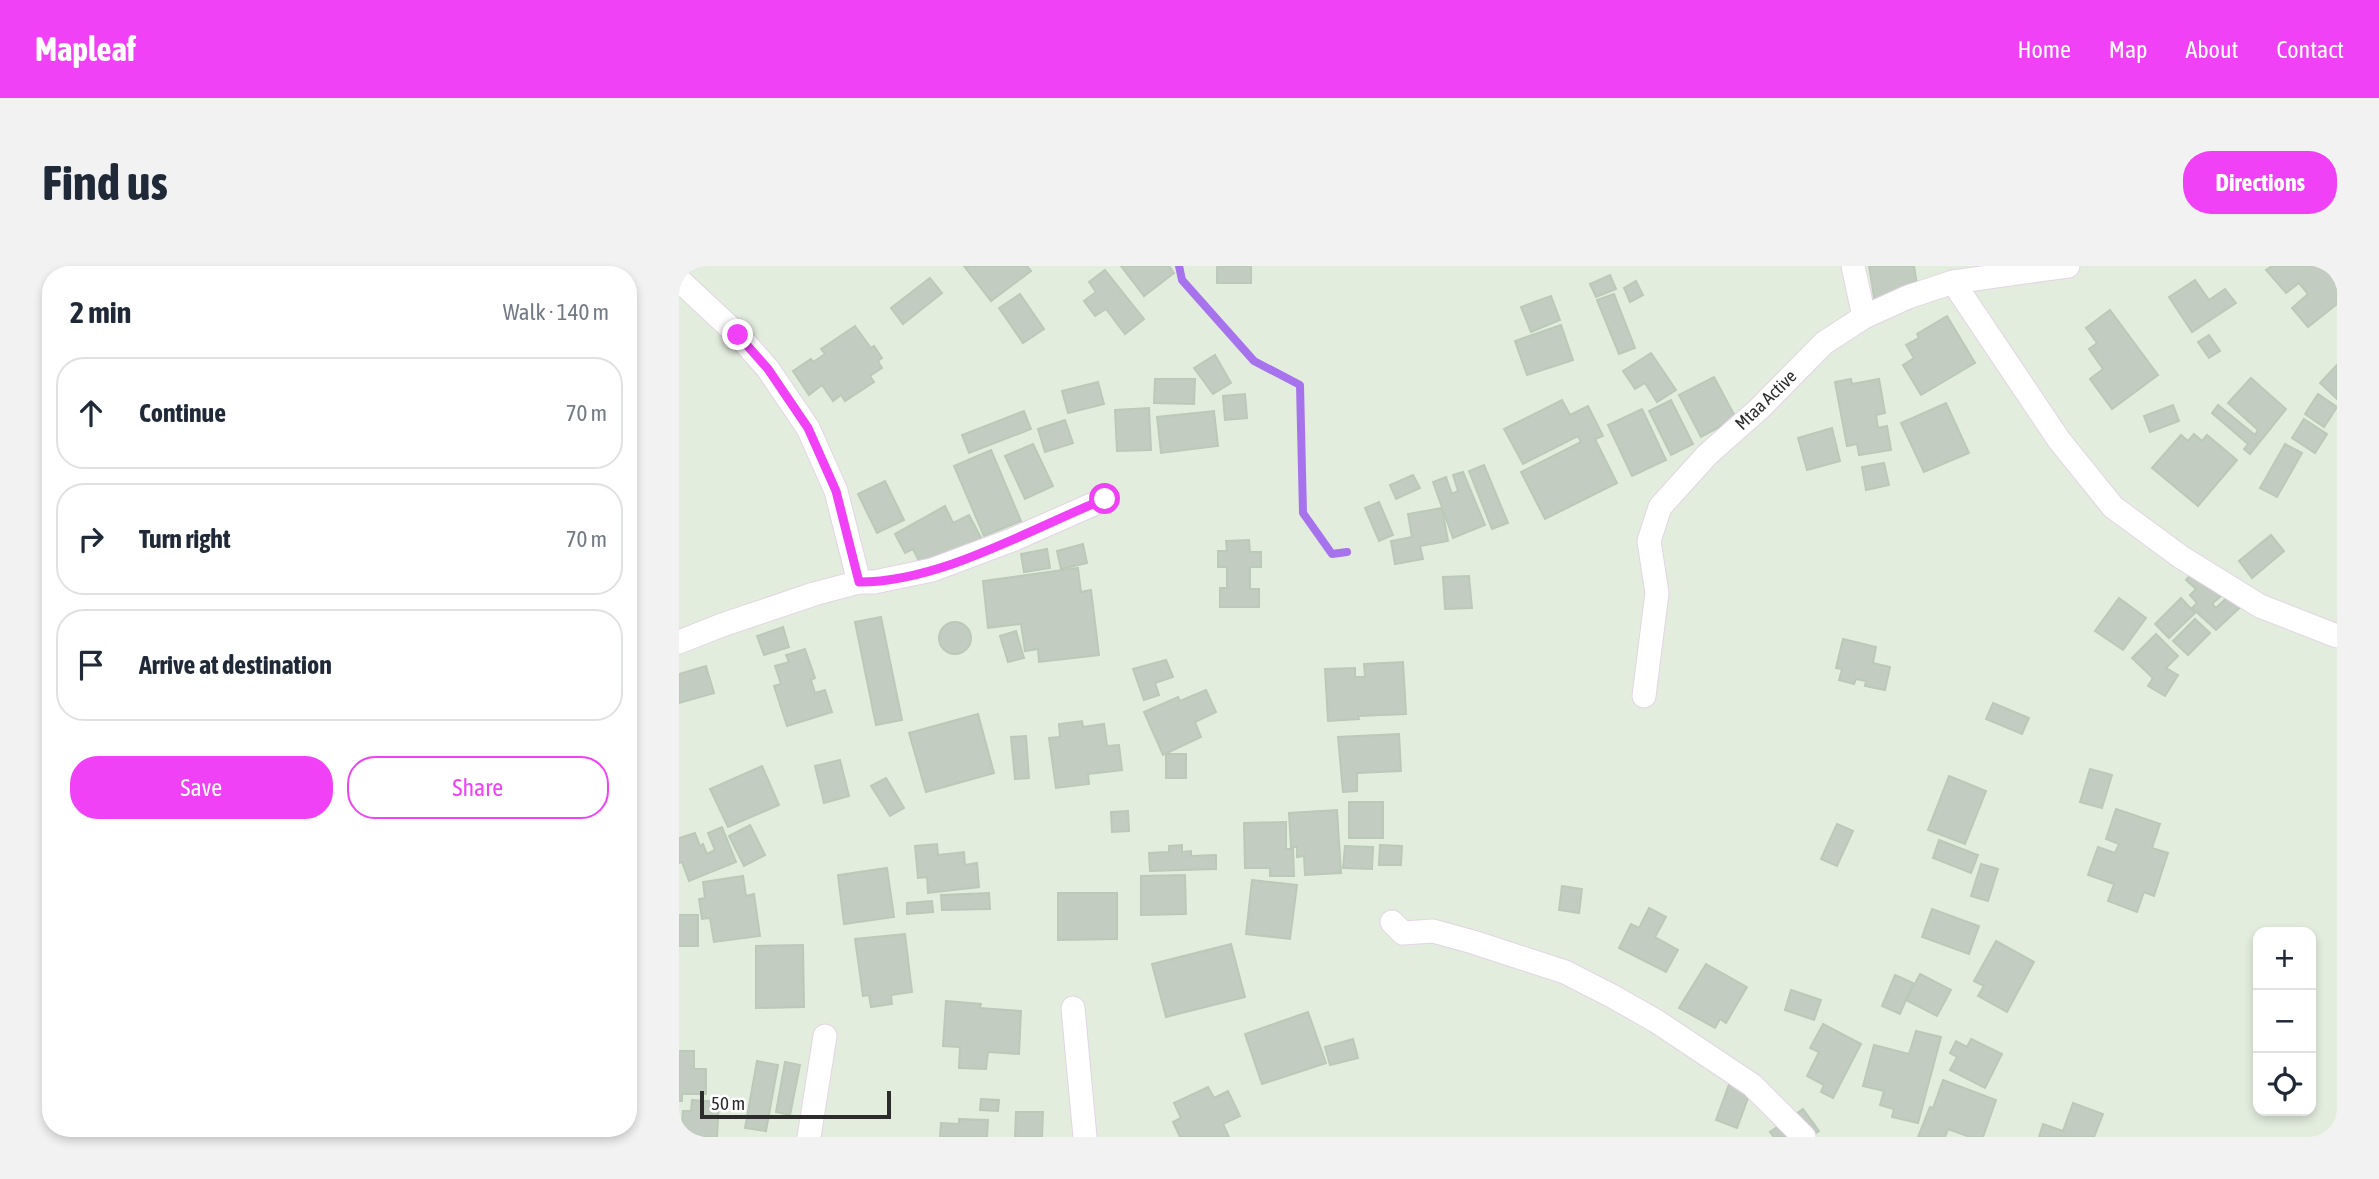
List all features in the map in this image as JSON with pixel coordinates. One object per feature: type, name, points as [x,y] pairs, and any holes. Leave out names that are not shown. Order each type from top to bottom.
[{"type":"street","points":[[1853,266],[1864,317]]},
{"type":"street","name":"Mtaa Active","points":[[1644,696],[1657,593],[1649,541],[1660,508],[1707,455],[1760,408],[1824,343],[1864,317],[1908,297],[1953,282],[2069,266]]},
{"type":"street","points":[[679,281],[738,335],[768,369],[808,428],[836,491],[859,582]]},
{"type":"street","points":[[1953,282],[2059,440],[2113,507],[2181,557],[2260,606],[2337,636]]},
{"type":"street","points":[[679,642],[722,625],[859,582],[874,582],[932,570],[1012,540],[1105,499]]},
{"type":"street","points":[[1392,922],[1403,933],[1433,931],[1565,972],[1612,996],[1656,1021],[1752,1085],[1804,1137]]},
{"type":"street","points":[[1073,1008],[1085,1137]]},
{"type":"street","points":[[809,1137],[825,1036]]},
{"type":"building","points":[[964,266],[1027,266],[1031,271],[991,301]]},
{"type":"building","points":[[1121,266],[1169,266],[1174,273],[1144,296]]},
{"type":"building","points":[[1217,266],[1251,266],[1251,283],[1217,283]]},
{"type":"building","points":[[1869,266],[1914,266],[1919,297],[1875,303]]},
{"type":"building","points":[[2272,266],[2337,266],[2337,304],[2308,327],[2292,308],[2308,294],[2299,283],[2286,293],[2266,270]]},
{"type":"building","points":[[1105,270],[1144,319],[1125,334],[1106,309],[1095,316],[1084,301],[1096,292],[1089,282]]},
{"type":"building","points":[[1610,275],[1616,289],[1596,297],[1590,284]]},
{"type":"building","points":[[930,278],[942,293],[903,324],[891,308]]},
{"type":"building","points":[[2195,280],[2209,300],[2225,289],[2236,303],[2192,332],[2169,297]]},
{"type":"building","points":[[1636,281],[1643,295],[1630,302],[1624,288]]},
{"type":"building","points":[[1020,294],[1044,329],[1023,343],[999,308]]},
{"type":"building","points":[[1614,294],[1635,348],[1619,354],[1597,300]]},
{"type":"building","points":[[1551,296],[1560,320],[1531,332],[1521,307]]},
{"type":"building","points":[[2110,310],[2158,375],[2112,409],[2090,379],[2103,369],[2089,349],[2097,343],[2086,328]]},
{"type":"building","points":[[1947,316],[1975,363],[1921,395],[1903,365],[1914,358],[1906,345],[1919,338],[1917,334]]},
{"type":"building","points":[[1561,325],[1573,360],[1527,375],[1515,341]]},
{"type":"building","points":[[855,326],[882,358],[878,361],[882,368],[870,376],[874,382],[845,401],[841,395],[833,401],[822,385],[809,395],[793,371],[811,359],[813,362],[825,354],[821,349]]},
{"type":"building","points":[[2209,335],[2220,351],[2209,358],[2198,342]]},
{"type":"building","points":[[1651,353],[1676,390],[1657,402],[1645,383],[1635,389],[1623,371]]},
{"type":"building","points":[[1215,355],[1231,383],[1213,394],[1194,368]]},
{"type":"building","points":[[2337,365],[2337,399],[2320,383]]},
{"type":"building","points":[[1714,377],[1736,418],[1701,437],[1679,395]]},
{"type":"building","points":[[2251,378],[2286,409],[2250,454],[2244,449],[2248,444],[2212,413],[2218,405],[2255,435],[2258,430],[2228,403]]},
{"type":"building","points":[[1155,379],[1195,379],[1194,404],[1154,403]]},
{"type":"building","points":[[1851,379],[1852,384],[1879,379],[1885,413],[1876,415],[1878,428],[1887,426],[1891,450],[1859,455],[1857,444],[1847,446],[1835,382]]},
{"type":"building","points":[[1098,382],[1104,404],[1068,413],[1062,391]]},
{"type":"building","points":[[1245,394],[1247,418],[1225,420],[1223,396]]},
{"type":"building","points":[[2318,394],[2337,407],[2324,427],[2305,414]]},
{"type":"building","points":[[1562,400],[1570,415],[1588,406],[1603,436],[1595,439],[1617,483],[1545,519],[1521,472],[1581,442],[1578,436],[1523,464],[1504,429]]},
{"type":"building","points":[[1671,400],[1693,444],[1671,455],[1649,411]]},
{"type":"building","points":[[1946,403],[1969,453],[1924,472],[1901,423]]},
{"type":"building","points":[[2173,405],[2179,421],[2150,432],[2144,416]]},
{"type":"building","points":[[1149,408],[1151,450],[1117,451],[1115,410]]},
{"type":"building","points":[[1642,409],[1666,460],[1632,476],[1608,425]]},
{"type":"building","points":[[1024,411],[1031,429],[969,453],[962,435]]},
{"type":"building","points":[[1214,411],[1218,446],[1161,453],[1157,417]]},
{"type":"building","points":[[2304,419],[2327,434],[2315,453],[2292,438]]},
{"type":"building","points":[[1065,420],[1073,443],[1045,452],[1038,429]]},
{"type":"building","points":[[1832,428],[1840,461],[1807,470],[1798,438]]},
{"type":"building","points":[[2194,434],[2202,441],[2207,435],[2237,460],[2198,506],[2152,468],[2181,435],[2188,441]]},
{"type":"building","points":[[1033,444],[1053,486],[1025,499],[1005,456]]},
{"type":"building","points":[[2285,444],[2302,453],[2277,497],[2260,488]]},
{"type":"building","points":[[991,450],[1021,521],[984,536],[954,466]]},
{"type":"building","points":[[1884,463],[1889,485],[1866,490],[1862,467]]},
{"type":"building","points":[[1484,465],[1508,523],[1492,529],[1469,471]]},
{"type":"building","points":[[1463,472],[1485,525],[1453,538],[1433,482],[1446,477],[1452,494],[1458,491],[1453,475]]},
{"type":"building","points":[[1413,475],[1420,488],[1396,499],[1390,485]]},
{"type":"building","points":[[885,481],[904,520],[877,533],[858,494]]},
{"type":"building","points":[[1379,502],[1393,535],[1379,541],[1365,508]]},
{"type":"building","points":[[945,506],[953,523],[969,515],[985,545],[924,571],[913,549],[905,553],[895,534]]},
{"type":"building","points":[[1442,508],[1448,541],[1420,546],[1423,559],[1395,564],[1391,541],[1412,537],[1408,514]]},
{"type":"building","points":[[2271,535],[2284,551],[2252,578],[2239,561]]},
{"type":"building","points":[[1249,540],[1250,552],[1261,552],[1261,567],[1250,567],[1250,589],[1259,589],[1259,607],[1220,607],[1220,588],[1227,588],[1227,567],[1218,567],[1218,551],[1227,551],[1226,541]]},
{"type":"building","points":[[1083,544],[1087,563],[1061,569],[1057,551]]},
{"type":"building","points":[[1047,549],[1050,568],[1024,572],[1021,554]]},
{"type":"building","points":[[1078,568],[1081,592],[1091,590],[1099,655],[1039,662],[1038,649],[1025,651],[1021,624],[988,628],[983,581]]},
{"type":"building","points":[[2196,569],[2232,586],[2212,604],[2216,608],[2235,590],[2246,602],[2216,630],[2192,608],[2197,603],[2190,595],[2196,589],[2186,580]]},
{"type":"building","points":[[1469,576],[1472,608],[1445,609],[1443,577]]},
{"type":"building","points":[[2119,598],[2146,618],[2123,650],[2095,631]]},
{"type":"building","points":[[2181,598],[2195,613],[2169,638],[2155,624]]},
{"type":"building","points":[[881,617],[902,720],[876,725],[855,622]]},
{"type":"building","points":[[2195,619],[2210,633],[2188,655],[2173,641]]},
{"type":"building","points":[[955,622],[966,627],[971,638],[966,649],[955,654],[944,649],[939,638],[944,627]]},
{"type":"building","points":[[783,627],[789,647],[764,655],[757,636]]},
{"type":"building","points":[[1016,631],[1024,658],[1008,662],[1000,636]]},
{"type":"building","points":[[2156,634],[2178,656],[2166,668],[2178,675],[2165,696],[2148,686],[2153,678],[2132,658]]},
{"type":"building","points":[[1843,639],[1876,647],[1873,663],[1890,667],[1885,690],[1865,686],[1866,681],[1856,679],[1854,684],[1839,680],[1842,669],[1836,668]]},
{"type":"building","points":[[805,649],[815,678],[811,680],[815,693],[825,690],[832,712],[787,726],[774,686],[781,684],[775,666],[789,662],[786,655]]},
{"type":"building","points":[[1166,660],[1173,677],[1155,683],[1159,695],[1144,700],[1133,669]]},
{"type":"building","points":[[1403,662],[1406,714],[1358,716],[1359,719],[1328,721],[1325,669],[1355,668],[1355,677],[1365,677],[1364,664]]},
{"type":"building","points":[[706,666],[714,693],[679,703],[679,674]]},
{"type":"building","points":[[1206,690],[1216,712],[1195,722],[1201,737],[1163,755],[1144,712],[1178,697],[1180,701]]},
{"type":"building","points":[[1993,703],[2029,718],[2022,734],[1986,719]]},
{"type":"building","points":[[978,714],[994,773],[926,792],[909,733]]},
{"type":"building","points":[[1082,721],[1083,727],[1104,724],[1107,746],[1119,745],[1122,770],[1088,774],[1089,784],[1056,788],[1049,738],[1060,737],[1059,724]]},
{"type":"building","points":[[1399,734],[1401,771],[1357,773],[1357,791],[1343,792],[1338,737]]},
{"type":"building","points":[[1026,736],[1029,778],[1015,779],[1011,737]]},
{"type":"building","points":[[1166,754],[1186,754],[1186,778],[1166,778]]},
{"type":"building","points":[[840,760],[849,796],[824,803],[815,766]]},
{"type":"building","points":[[762,766],[779,805],[728,827],[710,789]]},
{"type":"building","points":[[2090,769],[2112,775],[2102,808],[2080,802]]},
{"type":"building","points":[[1949,776],[1986,791],[1965,844],[1928,830]]},
{"type":"building","points":[[886,778],[904,808],[890,816],[871,786]]},
{"type":"building","points":[[1349,802],[1383,802],[1383,838],[1349,838]]},
{"type":"building","points":[[2116,809],[2160,824],[2152,848],[2168,853],[2154,896],[2144,892],[2137,912],[2108,901],[2114,884],[2088,875],[2098,847],[2115,853],[2119,844],[2106,839]]},
{"type":"building","points":[[1337,810],[1341,873],[1305,875],[1304,856],[1297,857],[1297,847],[1291,847],[1289,813]]},
{"type":"building","points":[[1128,811],[1129,831],[1112,832],[1111,812]]},
{"type":"building","points":[[1286,822],[1286,849],[1293,849],[1294,876],[1270,876],[1270,868],[1245,868],[1244,823]]},
{"type":"building","points":[[1837,824],[1853,831],[1837,866],[1821,859]]},
{"type":"building","points":[[750,825],[765,855],[744,866],[729,836]]},
{"type":"building","points":[[722,827],[736,862],[689,881],[682,862],[679,863],[679,838],[695,833],[700,846],[703,844],[707,854],[715,850],[708,833]]},
{"type":"building","points":[[1939,840],[1978,855],[1971,873],[1933,858]]},
{"type":"building","points":[[937,844],[938,855],[964,852],[965,865],[977,863],[979,887],[928,893],[927,877],[918,878],[915,846]]},
{"type":"building","points":[[1182,845],[1182,852],[1191,851],[1191,856],[1216,855],[1216,869],[1150,871],[1149,853],[1169,852],[1169,846]]},
{"type":"building","points":[[1380,845],[1402,846],[1401,865],[1379,865]]},
{"type":"building","points":[[1345,846],[1373,847],[1372,869],[1343,868]]},
{"type":"building","points":[[1981,864],[1998,869],[1988,901],[1971,896]]},
{"type":"building","points":[[887,868],[894,917],[844,924],[838,875]]},
{"type":"building","points":[[1185,875],[1186,914],[1141,915],[1141,876]]},
{"type":"building","points":[[743,876],[746,896],[754,894],[760,936],[714,942],[710,918],[702,919],[699,899],[705,898],[703,882]]},
{"type":"building","points":[[1252,880],[1297,885],[1290,939],[1246,934]]},
{"type":"building","points":[[1562,886],[1582,889],[1579,913],[1559,910]]},
{"type":"building","points":[[989,893],[990,909],[942,910],[941,895]]},
{"type":"building","points":[[1058,893],[1117,893],[1117,939],[1058,940]]},
{"type":"building","points":[[932,901],[933,912],[907,914],[907,903]]},
{"type":"building","points":[[1649,908],[1666,917],[1655,937],[1678,950],[1666,972],[1619,948],[1631,924],[1639,928]]},
{"type":"building","points":[[1932,909],[1979,926],[1969,954],[1922,937]]},
{"type":"building","points":[[679,915],[698,915],[698,946],[679,946]]},
{"type":"building","points":[[905,934],[912,992],[891,995],[892,1004],[871,1007],[869,995],[863,996],[855,939]]},
{"type":"building","points":[[1996,941],[2034,962],[2007,1012],[1978,996],[1984,986],[1974,981]]},
{"type":"building","points":[[1231,944],[1245,997],[1166,1017],[1152,964]]},
{"type":"building","points":[[803,945],[804,1007],[756,1008],[756,946]]},
{"type":"building","points":[[1706,964],[1747,987],[1726,1023],[1720,1019],[1715,1028],[1679,1008]]},
{"type":"building","points":[[1920,974],[1951,990],[1937,1016],[1906,1000]]},
{"type":"building","points":[[1895,975],[1913,983],[1900,1014],[1882,1006]]},
{"type":"building","points":[[1791,990],[1821,1000],[1814,1020],[1785,1010]]},
{"type":"building","points":[[946,1001],[981,1004],[980,1008],[1021,1011],[1019,1054],[988,1052],[986,1069],[959,1068],[960,1047],[943,1046]]},
{"type":"building","points":[[1308,1012],[1326,1063],[1262,1084],[1245,1034]]},
{"type":"building","points":[[1823,1024],[1861,1044],[1833,1098],[1821,1092],[1824,1085],[1807,1076],[1819,1052],[1810,1048]]},
{"type":"building","points":[[1916,1031],[1941,1037],[1918,1123],[1892,1117],[1894,1109],[1880,1105],[1884,1091],[1863,1086],[1874,1045],[1909,1054]]},
{"type":"building","points":[[1353,1039],[1358,1058],[1330,1065],[1325,1047]]},
{"type":"building","points":[[1971,1039],[2002,1054],[1985,1088],[1950,1070],[1957,1057],[1950,1053],[1956,1041],[1967,1047]]},
{"type":"building","points":[[679,1051],[694,1051],[694,1069],[706,1069],[706,1094],[682,1094],[682,1101],[679,1101]]},
{"type":"building","points":[[757,1061],[778,1065],[766,1131],[745,1128]]},
{"type":"building","points":[[785,1062],[800,1065],[790,1115],[776,1112]]},
{"type":"building","points":[[1731,1079],[1752,1087],[1737,1128],[1716,1120]]},
{"type":"building","points":[[1943,1080],[1996,1100],[1983,1137],[1970,1137],[1948,1129],[1945,1137],[1918,1137]]},
{"type":"building","points":[[1208,1087],[1214,1098],[1228,1091],[1240,1116],[1223,1124],[1229,1137],[1180,1137],[1173,1122],[1181,1118],[1174,1103]]},
{"type":"building","points":[[981,1099],[999,1100],[998,1111],[980,1110]]},
{"type":"building","points":[[692,1100],[719,1102],[717,1137],[681,1137],[683,1111],[691,1111]]},
{"type":"building","points":[[2073,1103],[2103,1114],[2094,1137],[2039,1137],[2043,1124],[2063,1131]]},
{"type":"building","points":[[1803,1109],[1819,1131],[1810,1137],[1774,1137],[1770,1132]]},
{"type":"building","points":[[1016,1112],[1043,1112],[1042,1137],[1015,1137]]},
{"type":"building","points":[[959,1119],[988,1120],[987,1137],[940,1137],[941,1123],[959,1124]]},
{"type":"waterway","points":[[1179,266],[1182,280],[1254,361],[1300,385],[1303,513],[1332,554],[1347,552]]},
{"type":"route","points":[[738,335],[768,369],[808,428],[836,491],[859,582],[874,582],[932,570],[1012,540],[1105,499]]}]
